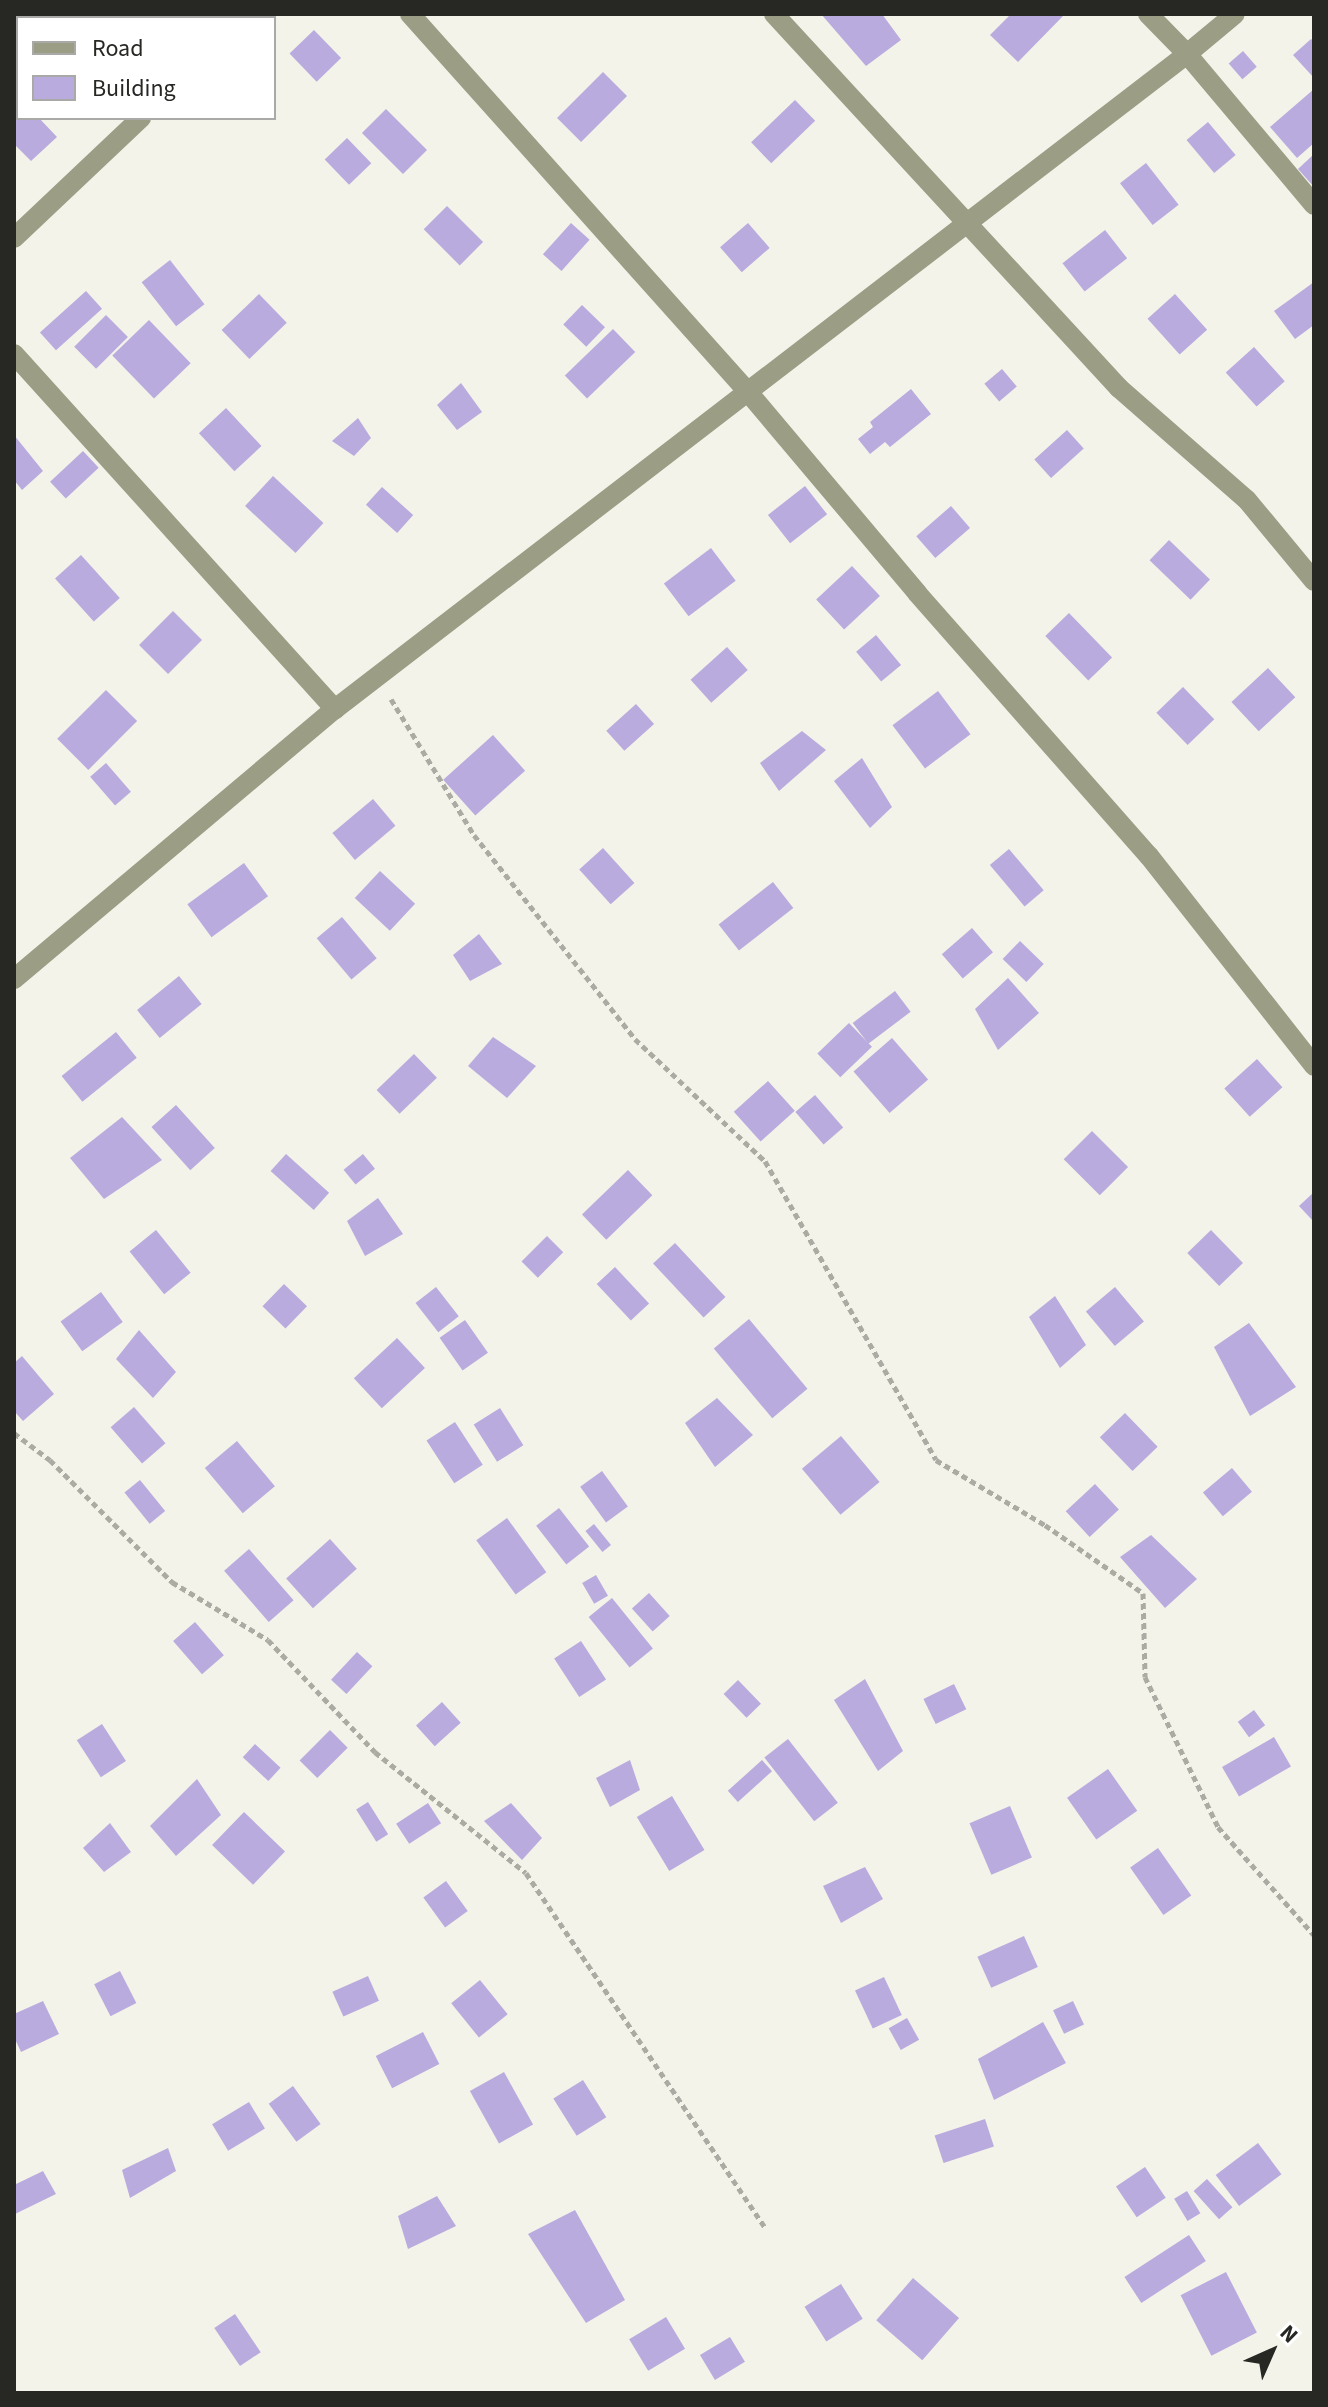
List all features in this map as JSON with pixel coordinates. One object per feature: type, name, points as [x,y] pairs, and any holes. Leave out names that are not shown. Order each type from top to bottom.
[{"type":"street","points":[[410,14],[748,392],[917,593],[1149,856],[1314,1066]]},
{"type":"street","points":[[774,14],[1119,388],[1247,500],[1314,581]]},
{"type":"street","points":[[1148,14],[1187,54],[1314,205]]},
{"type":"street","points":[[14,979],[335,709],[1235,14]]},
{"type":"street","points":[[14,238],[139,120]]},
{"type":"street","points":[[14,354],[335,709]]},
{"type":"path","points":[[377,676],[474,835],[635,1039],[765,1161],[936,1460],[1045,1525],[1143,1593],[1145,1677],[1218,1827],[1314,1935]]},
{"type":"path","points":[[14,1433],[50,1460],[172,1582],[268,1640],[375,1752],[526,1873],[766,2229]]},
{"type":"building","points":[[821,14],[882,14],[901,40],[866,66]]},
{"type":"building","points":[[1011,14],[1065,14],[1018,62],[990,35]]},
{"type":"building","points":[[314,30],[341,58],[317,82],[290,54]]},
{"type":"building","points":[[16,31],[14,61],[14,33]]},
{"type":"building","points":[[1311,39],[1314,42],[1314,78],[1293,55]]},
{"type":"building","points":[[1243,51],[1257,67],[1242,79],[1229,63]]},
{"type":"building","points":[[603,72],[627,96],[581,142],[557,118]]},
{"type":"building","points":[[1314,89],[1314,143],[1297,158],[1270,127]]},
{"type":"building","points":[[795,100],[815,121],[771,163],[751,142]]},
{"type":"building","points":[[386,109],[427,150],[403,174],[362,133]]},
{"type":"building","points":[[16,114],[16,120],[41,120],[57,137],[31,161],[14,144]]},
{"type":"building","points":[[1208,122],[1236,155],[1214,173],[1187,140]]},
{"type":"building","points":[[347,138],[371,163],[349,185],[325,160]]},
{"type":"building","points":[[1314,154],[1314,187],[1298,169]]},
{"type":"building","points":[[1146,163],[1179,205],[1153,225],[1120,183]]},
{"type":"building","points":[[447,206],[483,242],[460,265],[424,229]]},
{"type":"building","points":[[571,223],[590,240],[561,271],[543,254]]},
{"type":"building","points":[[748,223],[770,248],[742,272],[720,247]]},
{"type":"building","points":[[1105,230],[1127,258],[1085,292],[1062,263]]},
{"type":"building","points":[[170,260],[204,304],[176,326],[142,282]]},
{"type":"building","points":[[1314,282],[1314,325],[1295,339],[1274,311]]},
{"type":"building","points":[[86,291],[102,309],[56,350],[40,332]]},
{"type":"building","points":[[259,294],[287,323],[249,359],[222,330]]},
{"type":"building","points":[[1175,294],[1207,330],[1180,354],[1148,319]]},
{"type":"building","points":[[582,305],[605,327],[586,347],[563,324]]},
{"type":"building","points":[[106,315],[128,337],[96,369],[74,347]]},
{"type":"building","points":[[149,320],[191,363],[154,399],[112,355]]},
{"type":"building","points":[[613,329],[635,352],[587,399],[565,376]]},
{"type":"building","points":[[1254,347],[1285,381],[1257,407],[1226,372]]},
{"type":"building","points":[[1002,369],[1017,387],[999,401],[984,384]]},
{"type":"building","points":[[461,383],[482,412],[457,430],[437,405]]},
{"type":"building","points":[[911,389],[931,414],[890,447],[885,442],[870,454],[858,439],[873,427],[870,422]]},
{"type":"building","points":[[226,408],[261,446],[234,471],[199,433]]},
{"type":"building","points":[[358,418],[371,438],[354,456],[332,441]]},
{"type":"building","points":[[1067,430],[1084,449],[1051,478],[1034,459]]},
{"type":"building","points":[[14,435],[43,471],[22,490],[14,480]]},
{"type":"building","points":[[83,451],[99,468],[66,499],[50,482]]},
{"type":"building","points":[[273,476],[323,523],[296,553],[245,506]]},
{"type":"building","points":[[805,486],[827,514],[790,543],[768,515]]},
{"type":"building","points":[[382,487],[413,515],[397,533],[366,505]]},
{"type":"building","points":[[951,506],[970,528],[935,558],[916,536]]},
{"type":"building","points":[[1169,540],[1210,580],[1191,600],[1150,560]]},
{"type":"building","points":[[711,548],[736,581],[689,616],[664,584]]},
{"type":"building","points":[[81,555],[120,598],[94,622],[55,578]]},
{"type":"building","points":[[852,566],[880,596],[844,629],[816,599]]},
{"type":"building","points":[[173,611],[202,640],[168,674],[139,645]]},
{"type":"building","points":[[1069,613],[1112,658],[1088,681],[1045,636]]},
{"type":"building","points":[[876,635],[901,665],[881,682],[856,652]]},
{"type":"building","points":[[727,647],[748,670],[711,703],[691,680]]},
{"type":"building","points":[[1268,668],[1295,697],[1259,731],[1231,702]]},
{"type":"building","points":[[1183,687],[1214,719],[1188,745],[1156,713]]},
{"type":"building","points":[[106,690],[137,721],[88,770],[57,739]]},
{"type":"building","points":[[938,691],[970,734],[925,768],[892,725]]},
{"type":"building","points":[[636,704],[654,724],[624,751],[606,731]]},
{"type":"building","points":[[802,731],[826,750],[779,791],[760,763]]},
{"type":"building","points":[[493,735],[525,771],[475,816],[443,780]]},
{"type":"building","points":[[862,758],[892,807],[870,828],[834,781]]},
{"type":"building","points":[[106,763],[131,792],[115,805],[90,777]]},
{"type":"building","points":[[373,799],[395,826],[355,860],[332,833]]},
{"type":"building","points":[[603,848],[634,883],[611,904],[579,869]]},
{"type":"building","points":[[1009,849],[1044,890],[1025,906],[990,865]]},
{"type":"building","points":[[244,863],[268,896],[211,937],[187,904]]},
{"type":"building","points":[[380,871],[415,904],[390,931],[355,898]]},
{"type":"building","points":[[773,882],[793,908],[739,950],[719,924]]},
{"type":"building","points":[[342,917],[377,958],[351,980],[317,938]]},
{"type":"building","points":[[972,928],[993,952],[963,978],[942,954]]},
{"type":"building","points":[[479,934],[502,964],[470,981],[453,955]]},
{"type":"building","points":[[1020,941],[1044,964],[1026,982],[1003,959]]},
{"type":"building","points":[[179,976],[202,1004],[160,1038],[137,1010]]},
{"type":"building","points":[[1008,978],[1039,1013],[998,1050],[975,1009]]},
{"type":"building","points":[[895,991],[911,1012],[868,1044],[853,1023]]},
{"type":"building","points":[[849,1023],[872,1047],[840,1077],[817,1054]]},
{"type":"building","points":[[116,1032],[137,1058],[82,1102],[62,1076]]},
{"type":"building","points":[[493,1037],[536,1066],[507,1098],[468,1066]]},
{"type":"building","points":[[892,1038],[928,1080],[890,1113],[854,1071]]},
{"type":"building","points":[[414,1054],[437,1078],[400,1114],[377,1090]]},
{"type":"building","points":[[1257,1059],[1282,1087],[1250,1117],[1224,1088]]},
{"type":"building","points":[[768,1081],[795,1111],[761,1142],[734,1112]]},
{"type":"building","points":[[815,1095],[843,1127],[824,1145],[795,1112]]},
{"type":"building","points":[[176,1105],[215,1148],[190,1170],[151,1127]]},
{"type":"building","points":[[122,1117],[162,1160],[104,1199],[70,1158]]},
{"type":"building","points":[[1092,1131],[1128,1167],[1100,1195],[1064,1159]]},
{"type":"building","points":[[286,1154],[329,1193],[314,1210],[271,1171]]},
{"type":"building","points":[[363,1154],[375,1169],[356,1184],[344,1170]]},
{"type":"building","points":[[628,1170],[652,1195],[606,1240],[582,1214]]},
{"type":"building","points":[[1314,1192],[1314,1222],[1299,1206]]},
{"type":"building","points":[[378,1198],[403,1234],[365,1256],[347,1221]]},
{"type":"building","points":[[156,1230],[191,1273],[164,1294],[130,1251]]},
{"type":"building","points":[[1211,1230],[1243,1263],[1219,1286],[1187,1253]]},
{"type":"building","points":[[547,1236],[563,1252],[538,1278],[522,1261]]},
{"type":"building","points":[[675,1243],[725,1297],[704,1318],[653,1263]]},
{"type":"building","points":[[615,1267],[649,1304],[631,1321],[597,1284]]},
{"type":"building","points":[[284,1284],[307,1306],[285,1329],[262,1306]]},
{"type":"building","points":[[436,1287],[459,1316],[438,1332],[416,1303]]},
{"type":"building","points":[[1115,1287],[1144,1321],[1115,1346],[1086,1311]]},
{"type":"building","points":[[101,1292],[123,1322],[82,1351],[61,1321]]},
{"type":"building","points":[[1055,1296],[1086,1345],[1060,1368],[1029,1317]]},
{"type":"building","points":[[749,1319],[807,1389],[772,1418],[714,1349]]},
{"type":"building","points":[[465,1320],[488,1353],[463,1371],[440,1338]]},
{"type":"building","points":[[1249,1323],[1296,1387],[1250,1416],[1214,1347]]},
{"type":"building","points":[[139,1330],[176,1372],[153,1398],[116,1359]]},
{"type":"building","points":[[397,1338],[425,1368],[382,1408],[354,1378]]},
{"type":"building","points":[[22,1356],[54,1394],[23,1421],[14,1411],[14,1363]]},
{"type":"building","points":[[717,1398],[753,1435],[715,1467],[685,1423]]},
{"type":"building","points":[[134,1407],[165,1443],[142,1464],[111,1427]]},
{"type":"building","points":[[500,1408],[523,1445],[497,1462],[474,1424]]},
{"type":"building","points":[[1125,1413],[1158,1447],[1132,1471],[1100,1437]]},
{"type":"building","points":[[455,1422],[483,1465],[454,1483],[426,1441]]},
{"type":"building","points":[[841,1436],[880,1482],[840,1515],[802,1469]]},
{"type":"building","points":[[237,1441],[275,1486],[243,1513],[205,1468]]},
{"type":"building","points":[[1232,1468],[1252,1492],[1223,1516],[1203,1492]]},
{"type":"building","points":[[602,1471],[628,1507],[606,1522],[580,1487]]},
{"type":"building","points":[[140,1480],[165,1511],[150,1524],[124,1493]]},
{"type":"building","points":[[1095,1484],[1119,1510],[1090,1537],[1066,1511]]},
{"type":"building","points":[[559,1508],[589,1547],[566,1564],[536,1526]]},
{"type":"building","points":[[507,1518],[546,1572],[516,1595],[476,1540]]},
{"type":"building","points":[[594,1524],[611,1545],[602,1552],[585,1531]]},
{"type":"building","points":[[1151,1535],[1197,1579],[1165,1608],[1120,1557]]},
{"type":"building","points":[[330,1539],[357,1569],[313,1608],[286,1578]]},
{"type":"building","points":[[249,1549],[294,1600],[269,1622],[224,1571]]},
{"type":"building","points":[[596,1575],[608,1596],[594,1604],[582,1583]]},
{"type":"building","points":[[649,1593],[670,1616],[653,1631],[632,1608]]},
{"type":"building","points":[[612,1598],[653,1649],[630,1667],[589,1617]]},
{"type":"building","points":[[195,1622],[224,1655],[202,1674],[173,1641]]},
{"type":"building","points":[[581,1641],[606,1680],[579,1697],[554,1658]]},
{"type":"building","points":[[357,1652],[372,1666],[346,1694],[331,1680]]},
{"type":"building","points":[[865,1679],[903,1751],[878,1771],[834,1700]]},
{"type":"building","points":[[738,1680],[761,1704],[747,1718],[724,1694]]},
{"type":"building","points":[[954,1684],[966,1709],[936,1724],[923,1699]]},
{"type":"building","points":[[442,1702],[461,1723],[435,1746],[416,1725]]},
{"type":"building","points":[[1254,1710],[1265,1725],[1249,1737],[1238,1722]]},
{"type":"building","points":[[102,1724],[126,1761],[101,1777],[77,1740]]},
{"type":"building","points":[[330,1730],[348,1748],[317,1778],[300,1760]]},
{"type":"building","points":[[1274,1737],[1291,1766],[1239,1796],[1222,1767]]},
{"type":"building","points":[[788,1739],[838,1803],[814,1821],[764,1757]]},
{"type":"building","points":[[255,1744],[281,1768],[268,1781],[243,1757]]},
{"type":"building","points":[[630,1760],[640,1790],[610,1807],[596,1778]]},
{"type":"building","points":[[762,1760],[772,1771],[738,1802],[728,1791]]},
{"type":"building","points":[[1108,1769],[1137,1811],[1096,1839],[1067,1798]]},
{"type":"building","points":[[197,1779],[221,1815],[176,1856],[150,1826]]},
{"type":"building","points":[[672,1796],[704,1850],[669,1871],[637,1817]]},
{"type":"building","points":[[368,1802],[388,1834],[376,1842],[356,1809]]},
{"type":"building","points":[[428,1803],[441,1823],[409,1844],[396,1824]]},
{"type":"building","points":[[511,1803],[542,1838],[522,1860],[484,1821]]},
{"type":"building","points":[[1010,1806],[1032,1858],[991,1875],[969,1823]]},
{"type":"building","points":[[244,1812],[285,1852],[253,1885],[212,1845]]},
{"type":"building","points":[[110,1823],[131,1852],[104,1872],[83,1848]]},
{"type":"building","points":[[1158,1848],[1191,1896],[1163,1915],[1130,1868]]},
{"type":"building","points":[[865,1867],[883,1899],[841,1923],[823,1886]]},
{"type":"building","points":[[446,1881],[468,1911],[445,1927],[423,1897]]},
{"type":"building","points":[[1024,1936],[1038,1967],[991,1988],[977,1957]]},
{"type":"building","points":[[120,1971],[136,2003],[111,2016],[94,1984]]},
{"type":"building","points":[[368,1976],[379,2001],[343,2017],[332,1992]]},
{"type":"building","points":[[884,1977],[902,2015],[873,2029],[855,1991]]},
{"type":"building","points":[[480,1980],[508,2014],[479,2037],[451,2003]]},
{"type":"building","points":[[43,2001],[59,2034],[21,2052],[14,2037],[14,2014]]},
{"type":"building","points":[[1073,2001],[1084,2025],[1064,2034],[1053,2010]]},
{"type":"building","points":[[907,2018],[919,2040],[901,2050],[889,2028]]},
{"type":"building","points":[[1043,2022],[1066,2063],[994,2100],[978,2059]]},
{"type":"building","points":[[423,2032],[439,2064],[392,2088],[376,2056]]},
{"type":"building","points":[[504,2072],[533,2124],[499,2143],[470,2091]]},
{"type":"building","points":[[583,2080],[606,2117],[577,2136],[553,2099]]},
{"type":"building","points":[[293,2086],[321,2124],[296,2142],[269,2104]]},
{"type":"building","points":[[249,2102],[265,2129],[228,2151],[212,2124]]},
{"type":"building","points":[[985,2119],[994,2147],[944,2163],[935,2135]]},
{"type":"building","points":[[1258,2143],[1281,2174],[1239,2206],[1216,2175]]},
{"type":"building","points":[[168,2148],[176,2171],[130,2198],[122,2170]]},
{"type":"building","points":[[1145,2167],[1166,2198],[1137,2217],[1116,2187]]},
{"type":"building","points":[[43,2171],[56,2194],[15,2214],[14,2185]]},
{"type":"building","points":[[1207,2179],[1232,2207],[1219,2219],[1194,2191]]},
{"type":"building","points":[[1187,2191],[1200,2213],[1188,2221],[1174,2199]]},
{"type":"building","points":[[437,2196],[456,2226],[408,2249],[398,2216]]},
{"type":"building","points":[[575,2210],[625,2300],[586,2323],[528,2234]]},
{"type":"building","points":[[1189,2235],[1206,2261],[1141,2303],[1124,2277]]},
{"type":"building","points":[[1226,2272],[1257,2333],[1211,2356],[1181,2295]]},
{"type":"building","points":[[913,2278],[959,2318],[922,2360],[876,2320]]},
{"type":"building","points":[[841,2284],[863,2319],[826,2342],[805,2307]]},
{"type":"building","points":[[235,2314],[261,2352],[240,2366],[214,2328]]},
{"type":"building","points":[[666,2317],[685,2349],[648,2371],[629,2339]]},
{"type":"building","points":[[730,2337],[745,2362],[715,2380],[700,2355]]}]
